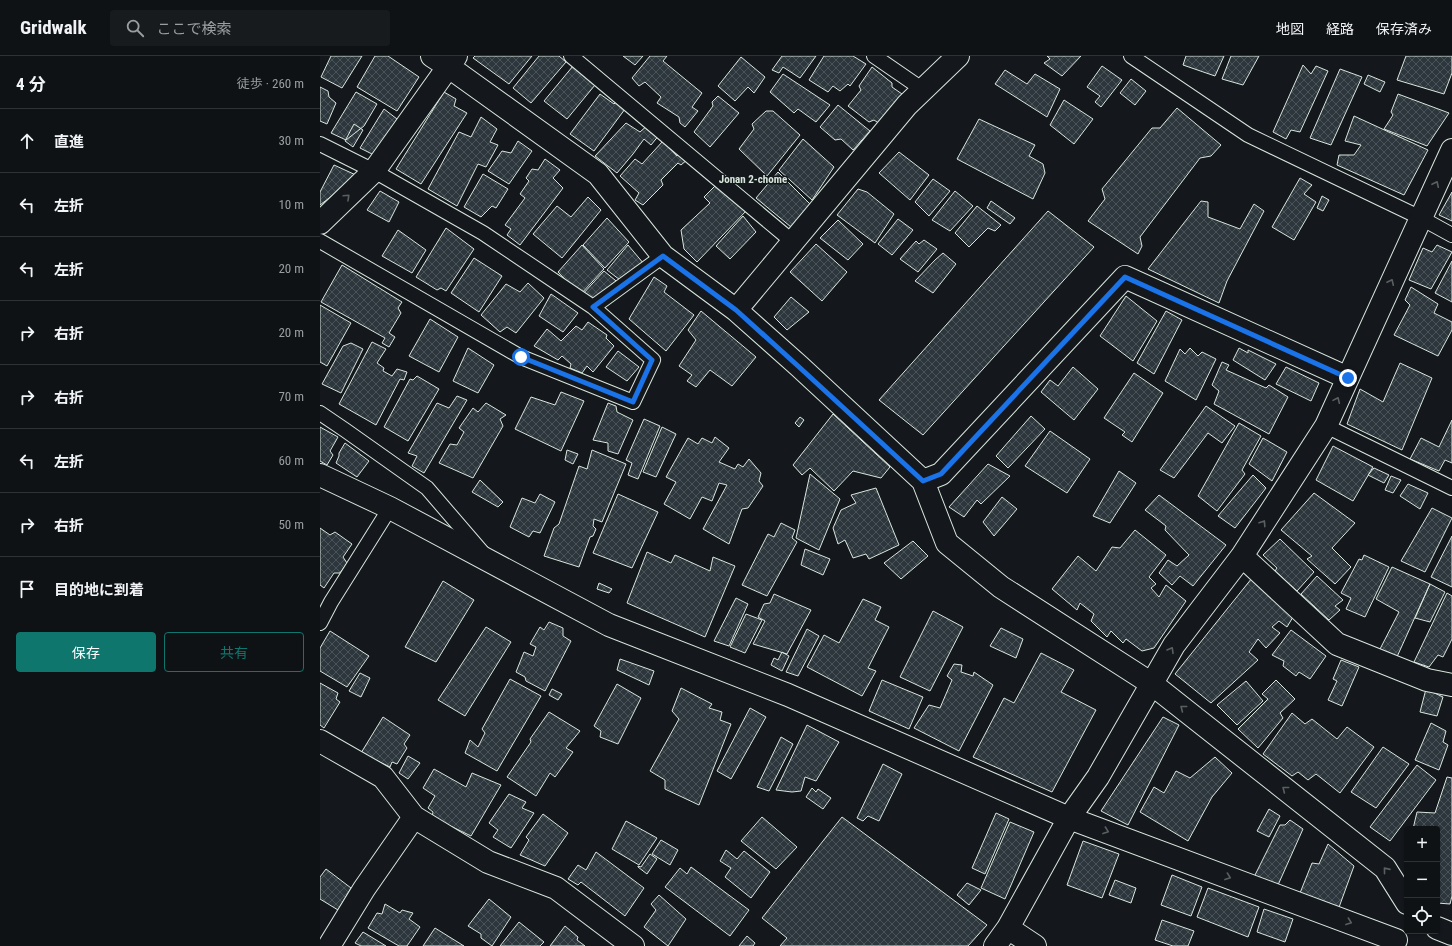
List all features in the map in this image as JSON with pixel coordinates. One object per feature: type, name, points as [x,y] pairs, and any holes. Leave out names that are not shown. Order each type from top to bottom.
[{"type":"street","points":[[736,310],[907,105],[958,56]]},
{"type":"street","points":[[320,223],[374,171],[446,60],[598,174],[663,256],[736,310],[923,481],[947,544],[1001,586],[1152,684],[1386,868],[1405,898]]},
{"type":"street","points":[[995,946],[1008,928],[1069,818],[1098,777],[1174,645],[1242,556],[1326,426],[1452,150]]},
{"type":"street","points":[[923,481],[941,474],[1125,277],[1348,378]]},
{"type":"street","points":[[320,475],[390,508],[609,625],[788,695],[1069,818],[1399,939]]},
{"type":"street","points":[[1242,556],[1337,644],[1427,680],[1452,685]]},
{"type":"street","points":[[320,741],[383,776],[414,817],[488,862],[556,888],[633,946]]},
{"type":"street","points":[[328,946],[364,889],[414,817]]},
{"type":"street","points":[[1008,928],[1036,946]]},
{"type":"street","points":[[1440,929],[1452,934]]},
{"type":"lane","points":[[571,56],[793,242]]},
{"type":"lane","points":[[874,56],[922,90]]},
{"type":"lane","points":[[1131,56],[1248,135],[1421,218],[1452,235]]},
{"type":"lane","points":[[320,144],[374,171],[483,233],[593,307],[652,360],[633,402],[521,357],[320,241]]},
{"type":"lane","points":[[593,307],[663,256]]},
{"type":"lane","points":[[320,413],[427,488],[490,561]]},
{"type":"lane","points":[[1326,426],[1452,488]]},
{"type":"lane","points":[[320,623],[331,602],[390,508]]},
{"type":"building","points":[[331,56],[362,56],[342,88],[321,77]]},
{"type":"building","points":[[375,56],[388,56],[419,77],[397,111],[357,87]]},
{"type":"building","points":[[475,56],[532,56],[509,84],[473,58]]},
{"type":"building","points":[[539,56],[559,56],[566,62],[531,103],[513,88]]},
{"type":"building","points":[[623,56],[643,56],[635,65]]},
{"type":"building","points":[[650,56],[667,56],[663,61],[702,93],[692,107],[698,111],[685,127],[680,123],[679,117],[657,103],[661,97],[645,82],[639,86],[632,78]]},
{"type":"building","points":[[782,56],[816,56],[800,78],[783,67],[779,73],[772,70]]},
{"type":"building","points":[[824,56],[853,56],[866,64],[850,86],[848,84],[840,91],[833,86],[828,92],[809,80]]},
{"type":"building","points":[[1047,56],[1081,56],[1062,76],[1044,63],[1050,59]]},
{"type":"building","points":[[1186,56],[1224,56],[1215,76],[1183,65]]},
{"type":"building","points":[[1231,56],[1259,56],[1243,85],[1222,79]]},
{"type":"building","points":[[1406,56],[1452,56],[1452,73],[1444,94],[1397,80]]},
{"type":"building","points":[[741,57],[765,77],[754,93],[748,87],[735,101],[718,86]]},
{"type":"building","points":[[1303,65],[1311,74],[1316,66],[1328,71],[1300,132],[1291,130],[1286,139],[1273,132]]},
{"type":"building","points":[[573,66],[595,85],[567,119],[544,101]]},
{"type":"building","points":[[1102,66],[1122,80],[1101,107],[1095,102],[1100,96],[1087,87]]},
{"type":"building","points":[[872,67],[892,83],[892,87],[902,94],[880,124],[874,120],[869,122],[848,106],[861,90],[859,86]]},
{"type":"building","points":[[1340,69],[1362,77],[1331,145],[1310,138]]},
{"type":"building","points":[[1005,70],[1027,84],[1035,74],[1060,89],[1047,117],[995,84]]},
{"type":"building","points":[[783,74],[830,105],[816,122],[798,109],[794,113],[770,92]]},
{"type":"building","points":[[1368,75],[1385,82],[1380,92],[1364,84]]},
{"type":"building","points":[[1131,79],[1146,91],[1135,105],[1120,93]]},
{"type":"building","points":[[320,87],[328,91],[329,97],[336,103],[327,124],[320,121]]},
{"type":"building","points":[[356,92],[377,104],[364,126],[346,140],[331,133]]},
{"type":"building","points":[[444,92],[456,99],[454,106],[467,113],[421,184],[396,169]]},
{"type":"building","points":[[600,94],[614,104],[617,101],[625,109],[594,151],[570,134]]},
{"type":"building","points":[[1398,94],[1449,113],[1427,146],[1384,129],[1393,115],[1391,112]]},
{"type":"building","points":[[718,96],[739,113],[710,147],[694,132],[713,106],[712,102]]},
{"type":"building","points":[[1064,100],[1093,119],[1074,144],[1050,125]]},
{"type":"building","points":[[838,105],[870,131],[853,150],[841,139],[835,140],[820,127]]},
{"type":"building","points":[[1177,108],[1221,145],[1211,156],[1200,158],[1140,237],[1142,246],[1138,254],[1088,221],[1105,199],[1102,189],[1152,128],[1160,128]]},
{"type":"building","points":[[384,109],[397,119],[376,156],[360,148]]},
{"type":"building","points":[[766,111],[773,111],[800,135],[767,176],[739,149],[754,129],[752,124]]},
{"type":"building","points":[[1354,116],[1428,150],[1404,195],[1337,165],[1339,155],[1354,155],[1361,145],[1345,141]]},
{"type":"building","points":[[481,117],[497,129],[490,142],[498,145],[486,167],[478,164],[457,206],[428,189],[459,132],[471,137]]},
{"type":"building","points":[[979,119],[1035,145],[1029,156],[1043,164],[1045,173],[1033,199],[957,159]]},
{"type":"building","points":[[626,123],[640,132],[649,124],[660,134],[651,145],[644,139],[617,173],[595,156]]},
{"type":"building","points":[[354,124],[363,130],[353,147],[345,141]]},
{"type":"building","points":[[803,139],[834,167],[812,200],[779,170]]},
{"type":"building","points":[[518,141],[532,151],[509,184],[488,171],[502,151],[511,153]]},
{"type":"building","points":[[663,141],[677,156],[680,153],[688,159],[681,165],[678,163],[661,180],[663,185],[643,205],[635,200],[639,193],[620,176],[635,159],[642,164]]},
{"type":"building","points":[[899,152],[929,175],[910,200],[879,173]]},
{"type":"building","points":[[545,159],[560,170],[553,178],[563,188],[520,245],[507,235],[511,229],[505,225],[525,198],[520,194],[529,181],[526,178],[532,169],[538,170]]},
{"type":"building","points":[[334,165],[358,176],[320,205],[320,192]]},
{"type":"building","points":[[778,172],[811,205],[791,227],[756,198]]},
{"type":"building","points":[[483,174],[508,189],[496,208],[492,206],[481,217],[464,207]]},
{"type":"building","points":[[1300,178],[1312,185],[1304,194],[1316,202],[1294,240],[1272,227]]},
{"type":"building","points":[[933,179],[950,191],[929,216],[915,202]]},
{"type":"building","points":[[716,185],[747,210],[697,262],[684,249],[681,230],[710,203],[704,197]]},
{"type":"building","points":[[858,189],[867,192],[894,214],[875,243],[837,215]]},
{"type":"building","points":[[380,191],[399,202],[389,222],[367,210]]},
{"type":"building","points":[[955,191],[973,206],[950,231],[932,220]]},
{"type":"building","points":[[1452,192],[1452,221],[1439,215]]},
{"type":"building","points":[[1322,196],[1329,200],[1323,211],[1317,208]]},
{"type":"building","points":[[588,197],[601,210],[562,258],[533,234],[557,206],[571,217]]},
{"type":"building","points":[[991,201],[1015,218],[1010,224],[987,208]]},
{"type":"building","points":[[1201,201],[1208,202],[1208,217],[1240,229],[1254,204],[1264,211],[1227,281],[1219,303],[1148,269]]},
{"type":"building","points":[[977,206],[1001,225],[995,231],[988,228],[969,247],[955,233]]},
{"type":"building","points":[[1048,211],[1094,247],[923,435],[879,400]]},
{"type":"building","points":[[743,216],[756,232],[730,259],[716,246]]},
{"type":"building","points":[[607,218],[629,242],[605,268],[583,245]]},
{"type":"building","points":[[898,219],[913,230],[892,255],[878,244]]},
{"type":"building","points":[[838,220],[863,244],[848,260],[820,238]]},
{"type":"building","points":[[446,228],[474,249],[446,291],[441,288],[437,290],[416,277]]},
{"type":"building","points":[[398,230],[426,250],[412,273],[382,256]]},
{"type":"building","points":[[924,240],[937,249],[918,272],[900,259],[916,241],[919,244]]},
{"type":"building","points":[[816,244],[847,272],[822,301],[790,272]]},
{"type":"building","points":[[582,245],[604,269],[580,295],[558,272]]},
{"type":"building","points":[[628,245],[644,264],[624,283],[607,270]]},
{"type":"building","points":[[1437,245],[1452,252],[1431,289],[1409,280],[1423,248],[1432,252]]},
{"type":"building","points":[[943,253],[956,264],[933,293],[915,281]]},
{"type":"building","points":[[474,258],[502,276],[479,312],[451,293]]},
{"type":"building","points":[[1452,261],[1452,302],[1435,293]]},
{"type":"building","points":[[342,265],[402,302],[398,308],[401,313],[389,333],[395,337],[389,347],[382,343],[385,338],[321,302]]},
{"type":"building","points":[[604,271],[621,285],[594,306],[581,296]]},
{"type":"building","points":[[654,277],[667,286],[664,292],[694,315],[666,351],[629,319]]},
{"type":"building","points":[[528,283],[544,298],[516,333],[507,327],[500,332],[481,315],[506,284],[520,292]]},
{"type":"building","points":[[1411,287],[1438,304],[1434,313],[1452,322],[1452,330],[1438,356],[1394,335],[1410,305],[1405,300]]},
{"type":"building","points":[[551,294],[578,313],[563,332],[539,316]]},
{"type":"building","points":[[1126,296],[1157,321],[1133,361],[1100,336]]},
{"type":"building","points":[[791,297],[809,312],[787,330],[774,317]]},
{"type":"building","points":[[320,305],[351,323],[327,366],[320,362]]},
{"type":"building","points":[[701,311],[756,357],[732,386],[710,370],[696,387],[687,381],[692,375],[679,366],[696,340],[688,330]]},
{"type":"building","points":[[1166,311],[1182,320],[1154,374],[1137,363]]},
{"type":"building","points":[[430,319],[458,337],[439,372],[409,356]]},
{"type":"building","points":[[588,322],[607,335],[606,338],[614,346],[593,372],[587,366],[582,373],[570,368],[571,364],[562,356],[558,360],[534,346],[547,329],[561,341],[576,326],[582,330]]},
{"type":"building","points":[[372,342],[386,349],[377,363],[384,368],[383,371],[392,376],[397,369],[407,372],[404,380],[400,379],[376,425],[339,404]]},
{"type":"building","points":[[351,343],[363,349],[341,393],[322,384],[343,346]]},
{"type":"building","points":[[468,348],[494,365],[478,393],[453,381]]},
{"type":"building","points":[[1190,348],[1198,356],[1202,352],[1216,359],[1196,400],[1165,381],[1180,349],[1185,354]]},
{"type":"building","points":[[1239,348],[1248,353],[1248,350],[1276,364],[1265,380],[1233,360]]},
{"type":"building","points":[[618,351],[639,367],[627,381],[606,367]]},
{"type":"building","points":[[1222,362],[1229,365],[1226,370],[1266,388],[1269,385],[1288,397],[1269,434],[1214,404],[1219,391],[1212,385]]},
{"type":"building","points":[[1400,363],[1432,378],[1402,450],[1347,424],[1360,389],[1383,402]]},
{"type":"building","points":[[1073,367],[1098,389],[1074,420],[1041,392],[1050,380],[1058,386]]},
{"type":"building","points":[[1286,367],[1319,383],[1311,401],[1276,384]]},
{"type":"building","points":[[1134,373],[1163,393],[1132,442],[1122,435],[1125,432],[1104,418]]},
{"type":"building","points":[[417,376],[439,389],[408,441],[384,427],[410,379],[413,380]]},
{"type":"building","points":[[561,392],[584,401],[561,451],[515,429],[531,397],[555,405]]},
{"type":"building","points":[[457,396],[467,400],[424,473],[412,466],[417,456],[408,453],[437,403],[449,408]]},
{"type":"building","points":[[486,403],[506,415],[500,419],[503,426],[473,478],[439,463],[450,444],[457,445],[464,432],[459,428],[473,408],[478,412]]},
{"type":"building","points":[[608,403],[616,406],[617,412],[633,420],[618,454],[608,451],[608,443],[593,440]]},
{"type":"building","points":[[1206,406],[1235,426],[1222,443],[1208,433],[1174,478],[1160,470]]},
{"type":"building","points":[[833,414],[890,467],[881,478],[853,471],[834,491],[810,468],[802,475],[793,465]]},
{"type":"building","points":[[1031,416],[1045,429],[1008,468],[996,456]]},
{"type":"building","points":[[800,417],[804,420],[799,427],[795,423]]},
{"type":"building","points":[[644,419],[660,426],[638,479],[628,475],[632,463],[626,460]]},
{"type":"building","points":[[1452,420],[1452,463],[1445,460],[1439,471],[1410,459],[1421,438],[1439,447]]},
{"type":"building","points":[[1239,423],[1261,436],[1242,470],[1245,474],[1217,511],[1198,496]]},
{"type":"building","points":[[320,427],[338,437],[330,451],[333,455],[327,465],[320,461]]},
{"type":"building","points":[[662,427],[676,434],[656,477],[643,472]]},
{"type":"building","points":[[1050,431],[1090,459],[1067,493],[1025,466]]},
{"type":"building","points":[[715,437],[729,448],[719,462],[735,469],[738,464],[743,467],[749,459],[761,473],[759,481],[763,486],[748,508],[742,509],[729,544],[703,529],[727,485],[719,483],[712,501],[702,497],[690,519],[664,504],[676,482],[666,477],[688,438],[698,444],[702,438],[712,443]]},
{"type":"building","points":[[1263,438],[1287,452],[1272,481],[1249,464]]},
{"type":"building","points":[[345,443],[369,461],[357,477],[336,463],[339,453]]},
{"type":"building","points":[[1333,446],[1373,467],[1353,501],[1316,480]]},
{"type":"building","points":[[567,450],[578,454],[573,464],[565,460]]},
{"type":"building","points":[[592,450],[626,464],[602,522],[594,519],[593,526],[596,529],[593,536],[590,537],[579,567],[544,556],[554,528],[559,524],[579,466],[587,469]]},
{"type":"building","points":[[988,464],[1010,476],[981,504],[977,500],[964,517],[949,507]]},
{"type":"building","points":[[1374,468],[1389,475],[1384,483],[1368,475]]},
{"type":"building","points":[[1119,471],[1136,483],[1110,523],[1093,516]]},
{"type":"building","points":[[810,474],[840,499],[819,550],[796,538]]},
{"type":"building","points":[[1253,475],[1266,488],[1235,528],[1218,516]]},
{"type":"building","points":[[1391,476],[1401,480],[1393,493],[1385,490]]},
{"type":"building","points":[[480,480],[503,502],[498,507],[472,492]]},
{"type":"building","points":[[1408,484],[1428,493],[1420,509],[1400,496]]},
{"type":"building","points":[[876,488],[899,545],[869,559],[866,554],[853,558],[845,540],[838,544],[833,528],[841,510],[856,503],[851,495]]},
{"type":"building","points":[[1314,493],[1355,523],[1332,548],[1351,567],[1335,584],[1307,559],[1312,556],[1281,530]]},
{"type":"building","points":[[540,494],[555,502],[540,533],[533,531],[529,537],[510,527],[522,498],[535,503]]},
{"type":"building","points":[[618,494],[658,512],[632,568],[593,553]]},
{"type":"building","points":[[1159,495],[1226,545],[1193,586],[1180,576],[1172,585],[1159,573],[1168,560],[1177,566],[1189,555],[1165,530],[1166,526],[1145,510]]},
{"type":"building","points":[[1002,497],[1017,509],[994,536],[983,522]]},
{"type":"building","points":[[1432,508],[1452,518],[1425,572],[1401,561]]},
{"type":"building","points":[[781,523],[795,530],[792,538],[797,542],[767,596],[742,585],[768,534],[774,537]]},
{"type":"building","points":[[320,528],[330,535],[335,532],[352,544],[343,557],[347,563],[340,573],[334,573],[324,588],[320,585]]},
{"type":"building","points":[[1135,530],[1166,555],[1149,577],[1156,584],[1151,588],[1159,597],[1166,585],[1186,601],[1154,648],[1142,651],[1126,639],[1123,643],[1111,631],[1107,637],[1091,621],[1094,614],[1080,603],[1077,610],[1052,589],[1078,556],[1096,571],[1112,547],[1120,548]]},
{"type":"building","points":[[1452,536],[1452,587],[1431,577]]},
{"type":"building","points":[[1280,539],[1314,572],[1297,591],[1275,571],[1277,568],[1263,555]]},
{"type":"building","points":[[913,541],[928,556],[901,579],[884,563]]},
{"type":"building","points":[[805,549],[830,559],[823,575],[801,565]]},
{"type":"building","points":[[647,552],[671,563],[675,555],[710,571],[713,557],[735,566],[705,637],[627,603]]},
{"type":"building","points":[[1364,555],[1389,567],[1365,617],[1346,609],[1351,598],[1341,593],[1359,559],[1362,560]]},
{"type":"building","points":[[1392,567],[1430,584],[1396,659],[1379,651],[1399,612],[1376,599]]},
{"type":"building","points":[[1317,576],[1343,600],[1335,606],[1340,610],[1329,620],[1301,594]]},
{"type":"building","points":[[1252,578],[1293,617],[1287,627],[1279,621],[1272,627],[1280,633],[1266,648],[1258,639],[1249,652],[1258,660],[1211,703],[1175,674]]},
{"type":"building","points":[[443,581],[474,600],[436,662],[405,647]]},
{"type":"building","points":[[599,583],[612,589],[609,593],[597,589]]},
{"type":"building","points":[[1430,584],[1445,592],[1430,622],[1415,618]]},
{"type":"building","points":[[1447,593],[1452,596],[1452,639],[1443,657],[1438,655],[1429,667],[1414,662]]},
{"type":"building","points":[[774,594],[811,610],[787,654],[753,644],[765,621],[758,617],[764,604],[770,603]]},
{"type":"building","points":[[736,598],[748,604],[729,646],[714,641]]},
{"type":"building","points":[[863,599],[881,607],[875,620],[889,627],[868,668],[876,671],[862,696],[807,667],[824,635],[839,643]]},
{"type":"building","points":[[933,611],[963,627],[930,691],[900,677]]},
{"type":"building","points":[[746,614],[762,620],[745,653],[730,647]]},
{"type":"building","points":[[549,622],[563,628],[563,636],[571,641],[545,691],[526,681],[525,677],[516,672],[524,652],[533,656],[536,647],[530,644],[540,627],[544,630]]},
{"type":"building","points":[[486,627],[511,642],[465,716],[438,700]]},
{"type":"building","points":[[1001,628],[1023,639],[1016,658],[990,646]]},
{"type":"building","points":[[807,629],[819,636],[798,676],[786,672]]},
{"type":"building","points":[[1291,630],[1326,656],[1310,679],[1299,672],[1296,676],[1283,666],[1284,661],[1272,655]]},
{"type":"building","points":[[330,631],[369,656],[347,687],[320,671],[320,648]]},
{"type":"building","points":[[782,652],[789,656],[782,671],[771,665],[774,658],[778,660]]},
{"type":"building","points":[[1041,653],[1074,670],[1061,692],[1096,710],[1052,792],[973,757],[1004,698],[1014,703]]},
{"type":"building","points":[[620,659],[654,671],[649,685],[617,670]]},
{"type":"building","points":[[1341,660],[1359,667],[1342,706],[1328,700],[1337,681],[1333,679]]},
{"type":"building","points":[[954,664],[962,665],[961,672],[973,676],[974,672],[993,685],[959,751],[914,728],[929,705],[940,708],[952,680],[947,676]]},
{"type":"building","points":[[360,673],[370,678],[361,697],[349,691]]},
{"type":"building","points":[[510,679],[541,696],[497,771],[465,753],[470,740],[478,747],[485,733],[482,729]]},
{"type":"building","points":[[882,680],[923,697],[909,729],[869,711]]},
{"type":"building","points":[[1276,680],[1295,699],[1280,713],[1283,718],[1258,748],[1238,729],[1268,699],[1262,694]]},
{"type":"building","points":[[1246,681],[1263,701],[1237,725],[1217,705]]},
{"type":"building","points":[[320,683],[338,693],[336,699],[340,702],[324,728],[320,725]]},
{"type":"building","points":[[617,684],[641,698],[618,744],[600,737],[601,731],[594,726]]},
{"type":"building","points":[[681,688],[712,704],[709,708],[722,712],[720,720],[731,724],[699,805],[665,789],[665,780],[650,771],[679,719],[672,711]]},
{"type":"building","points":[[552,689],[562,694],[558,700],[549,695]]},
{"type":"building","points":[[1426,689],[1443,697],[1437,716],[1420,712]]},
{"type":"building","points":[[750,708],[766,717],[731,779],[717,771]]},
{"type":"building","points":[[549,712],[580,731],[566,748],[573,752],[555,777],[550,773],[536,796],[507,777],[531,742],[530,739]]},
{"type":"building","points":[[1292,713],[1305,724],[1312,719],[1337,739],[1347,727],[1374,747],[1340,793],[1316,774],[1308,780],[1298,772],[1292,776],[1263,754]]},
{"type":"building","points":[[383,717],[410,735],[404,744],[407,748],[397,764],[392,762],[390,767],[361,753]]},
{"type":"building","points":[[1163,717],[1179,725],[1128,825],[1101,811]]},
{"type":"building","points":[[1431,723],[1446,731],[1443,742],[1448,745],[1439,770],[1415,760]]},
{"type":"building","points":[[807,725],[839,742],[816,781],[805,777],[801,791],[792,792],[776,790]]},
{"type":"building","points":[[781,737],[793,744],[769,791],[757,787]]},
{"type":"building","points":[[1383,747],[1409,764],[1376,808],[1351,792]]},
{"type":"building","points":[[408,756],[420,763],[408,779],[399,773]]},
{"type":"building","points":[[1215,757],[1232,773],[1212,797],[1188,841],[1140,812],[1154,787],[1164,793],[1176,771],[1190,778]]},
{"type":"building","points":[[883,764],[902,774],[879,821],[868,816],[863,821],[857,818]]},
{"type":"building","points":[[1417,765],[1436,780],[1390,841],[1370,827]]},
{"type":"building","points":[[434,769],[466,787],[472,773],[501,785],[471,836],[432,817],[433,812],[428,808],[435,796],[423,788]]},
{"type":"building","points":[[1447,777],[1452,778],[1452,896],[1450,904],[1440,903],[1440,826],[1414,826],[1417,812],[1435,813]]},
{"type":"building","points":[[812,788],[816,792],[818,789],[831,798],[823,809],[806,797]]},
{"type":"building","points":[[509,794],[526,802],[522,808],[534,813],[511,848],[493,837],[498,830],[489,823]]},
{"type":"building","points":[[1269,809],[1280,816],[1269,837],[1257,831]]},
{"type":"building","points":[[996,813],[1009,819],[985,874],[972,868]]},
{"type":"building","points":[[543,814],[568,833],[545,866],[520,855],[529,840],[526,837]]},
{"type":"building","points":[[762,817],[797,847],[776,869],[741,841]]},
{"type":"building","points":[[842,817],[987,925],[968,946],[780,946],[787,938],[762,918]]},
{"type":"building","points":[[1290,820],[1303,829],[1278,885],[1254,877],[1280,825],[1285,825]]},
{"type":"building","points":[[626,821],[657,838],[639,865],[612,849]]},
{"type":"building","points":[[1010,822],[1034,832],[1005,899],[981,888]]},
{"type":"building","points":[[661,840],[678,850],[670,865],[652,854]]},
{"type":"building","points":[[1083,841],[1119,854],[1102,898],[1067,885]]},
{"type":"building","points":[[1328,844],[1354,866],[1338,910],[1300,893],[1312,863],[1319,864]]},
{"type":"building","points":[[726,850],[737,859],[744,851],[770,872],[751,898],[725,877],[731,868],[720,861]]},
{"type":"building","points":[[596,852],[644,888],[625,916],[581,882],[578,885],[568,879],[578,865],[586,870]]},
{"type":"building","points":[[650,854],[657,859],[647,874],[638,866],[641,867]]},
{"type":"building","points":[[691,867],[749,910],[730,936],[665,887],[680,868],[687,874]]},
{"type":"building","points":[[326,869],[351,888],[338,910],[320,899],[320,877]]},
{"type":"building","points":[[1172,875],[1202,887],[1191,916],[1161,905]]},
{"type":"building","points":[[1115,880],[1136,888],[1131,903],[1109,895]]},
{"type":"building","points":[[967,883],[981,890],[969,905],[957,895]]},
{"type":"building","points":[[1208,888],[1259,907],[1248,937],[1197,917]]},
{"type":"building","points":[[659,895],[686,919],[668,946],[644,927],[656,910],[651,904]]},
{"type":"building","points":[[489,899],[511,917],[492,946],[481,938],[481,934],[468,926]]},
{"type":"building","points":[[385,904],[400,913],[402,910],[413,913],[409,919],[420,927],[407,946],[399,946],[368,928],[377,913],[382,914]]},
{"type":"building","points":[[1264,909],[1293,919],[1285,942],[1257,932]]},
{"type":"building","points":[[1162,920],[1194,931],[1188,946],[1173,946],[1155,940]]},
{"type":"building","points":[[519,922],[544,942],[540,946],[500,946]]},
{"type":"building","points":[[565,926],[578,937],[577,940],[585,946],[550,946]]},
{"type":"building","points":[[435,928],[464,946],[423,946]]},
{"type":"building","points":[[363,932],[386,946],[361,946],[355,943]]},
{"type":"building","points":[[747,936],[755,943],[753,946],[739,946]]},
{"type":"district","name":"Jonan 2-chome","points":[[753,179]]},
{"type":"route","points":[[521,357],[633,402],[652,360],[593,307],[663,256],[736,310],[923,481],[941,474],[1125,277],[1348,378]]}]
